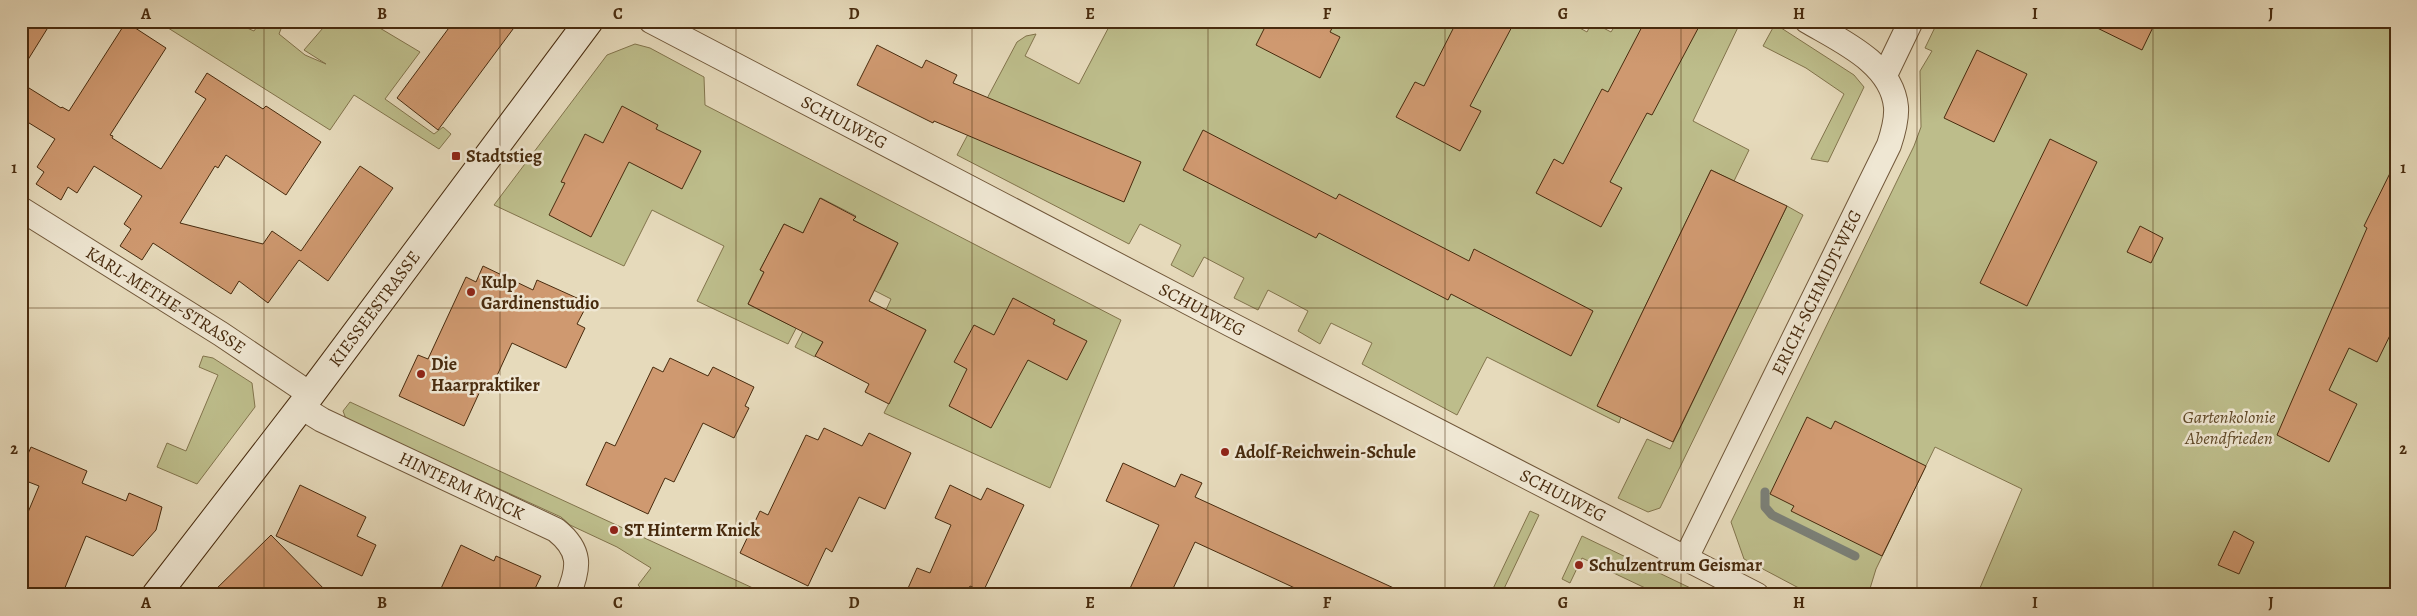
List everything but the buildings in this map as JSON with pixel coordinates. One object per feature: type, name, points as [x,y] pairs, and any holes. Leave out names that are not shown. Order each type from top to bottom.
[{"type":"street","name":"KIESSEESTRASSE","points":[[156,595],[306,400],[589,21]]},
{"type":"street","name":"SCHULWEG","points":[[650,21],[1230,324],[1757,595]]},
{"type":"street","points":[[1807,21],[1844,44],[1885,75],[1911,21]]},
{"type":"street","name":"ERICH-SCHMIDT-WEG","points":[[1686,558],[1889,145],[1895,126],[1896,107],[1885,75]]},
{"type":"street","name":"KARL-METHE-STRASSE","points":[[21,209],[221,334],[306,400]]},
{"type":"street","name":"HINTERM KNICK","points":[[306,400],[322,420],[545,523],[556,530],[566,538],[577,558],[575,579],[568,595]]},
{"type":"green space","points":[[157,21],[231,21],[254,31],[261,21],[284,21],[279,34],[305,55],[326,64],[304,50],[329,21],[368,21],[420,52],[385,99],[434,134],[443,127],[451,134],[439,149],[354,95],[330,130]]},
{"type":"green space","points":[[1112,21],[1567,21],[1587,32],[1592,22],[1611,32],[1618,21],[1741,21],[1693,121],[1749,150],[1734,181],[1711,170],[1603,394],[1598,406],[1621,417],[1619,423],[1487,357],[1457,415],[1362,364],[1372,343],[1331,323],[1320,344],[1298,331],[1308,311],[1268,290],[1258,310],[1234,298],[1244,278],[1204,257],[1193,277],[1171,265],[1181,245],[1140,224],[1129,244],[957,155],[1017,42],[1026,36],[1036,34],[1025,56],[1079,84]]},
{"type":"green space","name":"Gartenkolonie Abendfrieden","points":[[1938,21],[2396,21],[2396,595],[1977,595],[2022,489],[1935,447],[1876,569],[1868,595],[1812,595],[1744,559],[1731,522],[1914,146],[1921,127],[1920,71],[1932,51],[1925,48]]},
{"type":"green space","points":[[1775,24],[1854,75],[1864,87],[1828,162],[1811,159],[1844,94],[1806,68],[1763,46]]},
{"type":"green space","points":[[635,44],[650,48],[704,77],[705,105],[1121,320],[1050,488],[884,413],[926,330],[886,310],[891,299],[844,275],[849,265],[880,280],[898,243],[853,220],[856,216],[821,198],[803,233],[784,224],[760,270],[764,272],[748,304],[788,324],[797,307],[805,311],[788,344],[697,301],[724,246],[652,210],[624,266],[494,205],[607,55]]},
{"type":"green space","points":[[1787,206],[1803,215],[1660,508],[1648,512],[1618,498],[1647,439],[1670,449]]},
{"type":"green space","points":[[829,281],[849,291],[815,357],[795,347]]},
{"type":"green space","points":[[203,356],[213,358],[252,383],[255,407],[197,484],[157,467],[167,443],[186,451],[218,375],[199,367]]},
{"type":"green space","points":[[350,402],[768,595],[647,595],[638,585],[651,568],[617,547],[570,525],[561,517],[346,419],[343,411]]},
{"type":"green space","points":[[1530,511],[1539,515],[1501,595],[1490,595]]},
{"type":"green space","points":[[1582,536],[1705,595],[1660,595],[1582,558],[1570,583],[1562,579]]},
{"type":"waterway","points":[[1765,492],[1765,507],[1772,515],[1855,556]]},
{"type":"place","name":"Stadtstieg","points":[[456,156]]},
{"type":"place","name":"Kulp Gardinenstudio","points":[[471,292]]},
{"type":"place","name":"Die Haarpraktiker","points":[[421,374]]},
{"type":"place","name":"Adolf-Reichwein-Schule","points":[[1225,452]]},
{"type":"place","name":"ST Hinterm Knick","points":[[614,530]]},
{"type":"place","name":"Schulzentrum Geismar","points":[[1579,565]]}]
